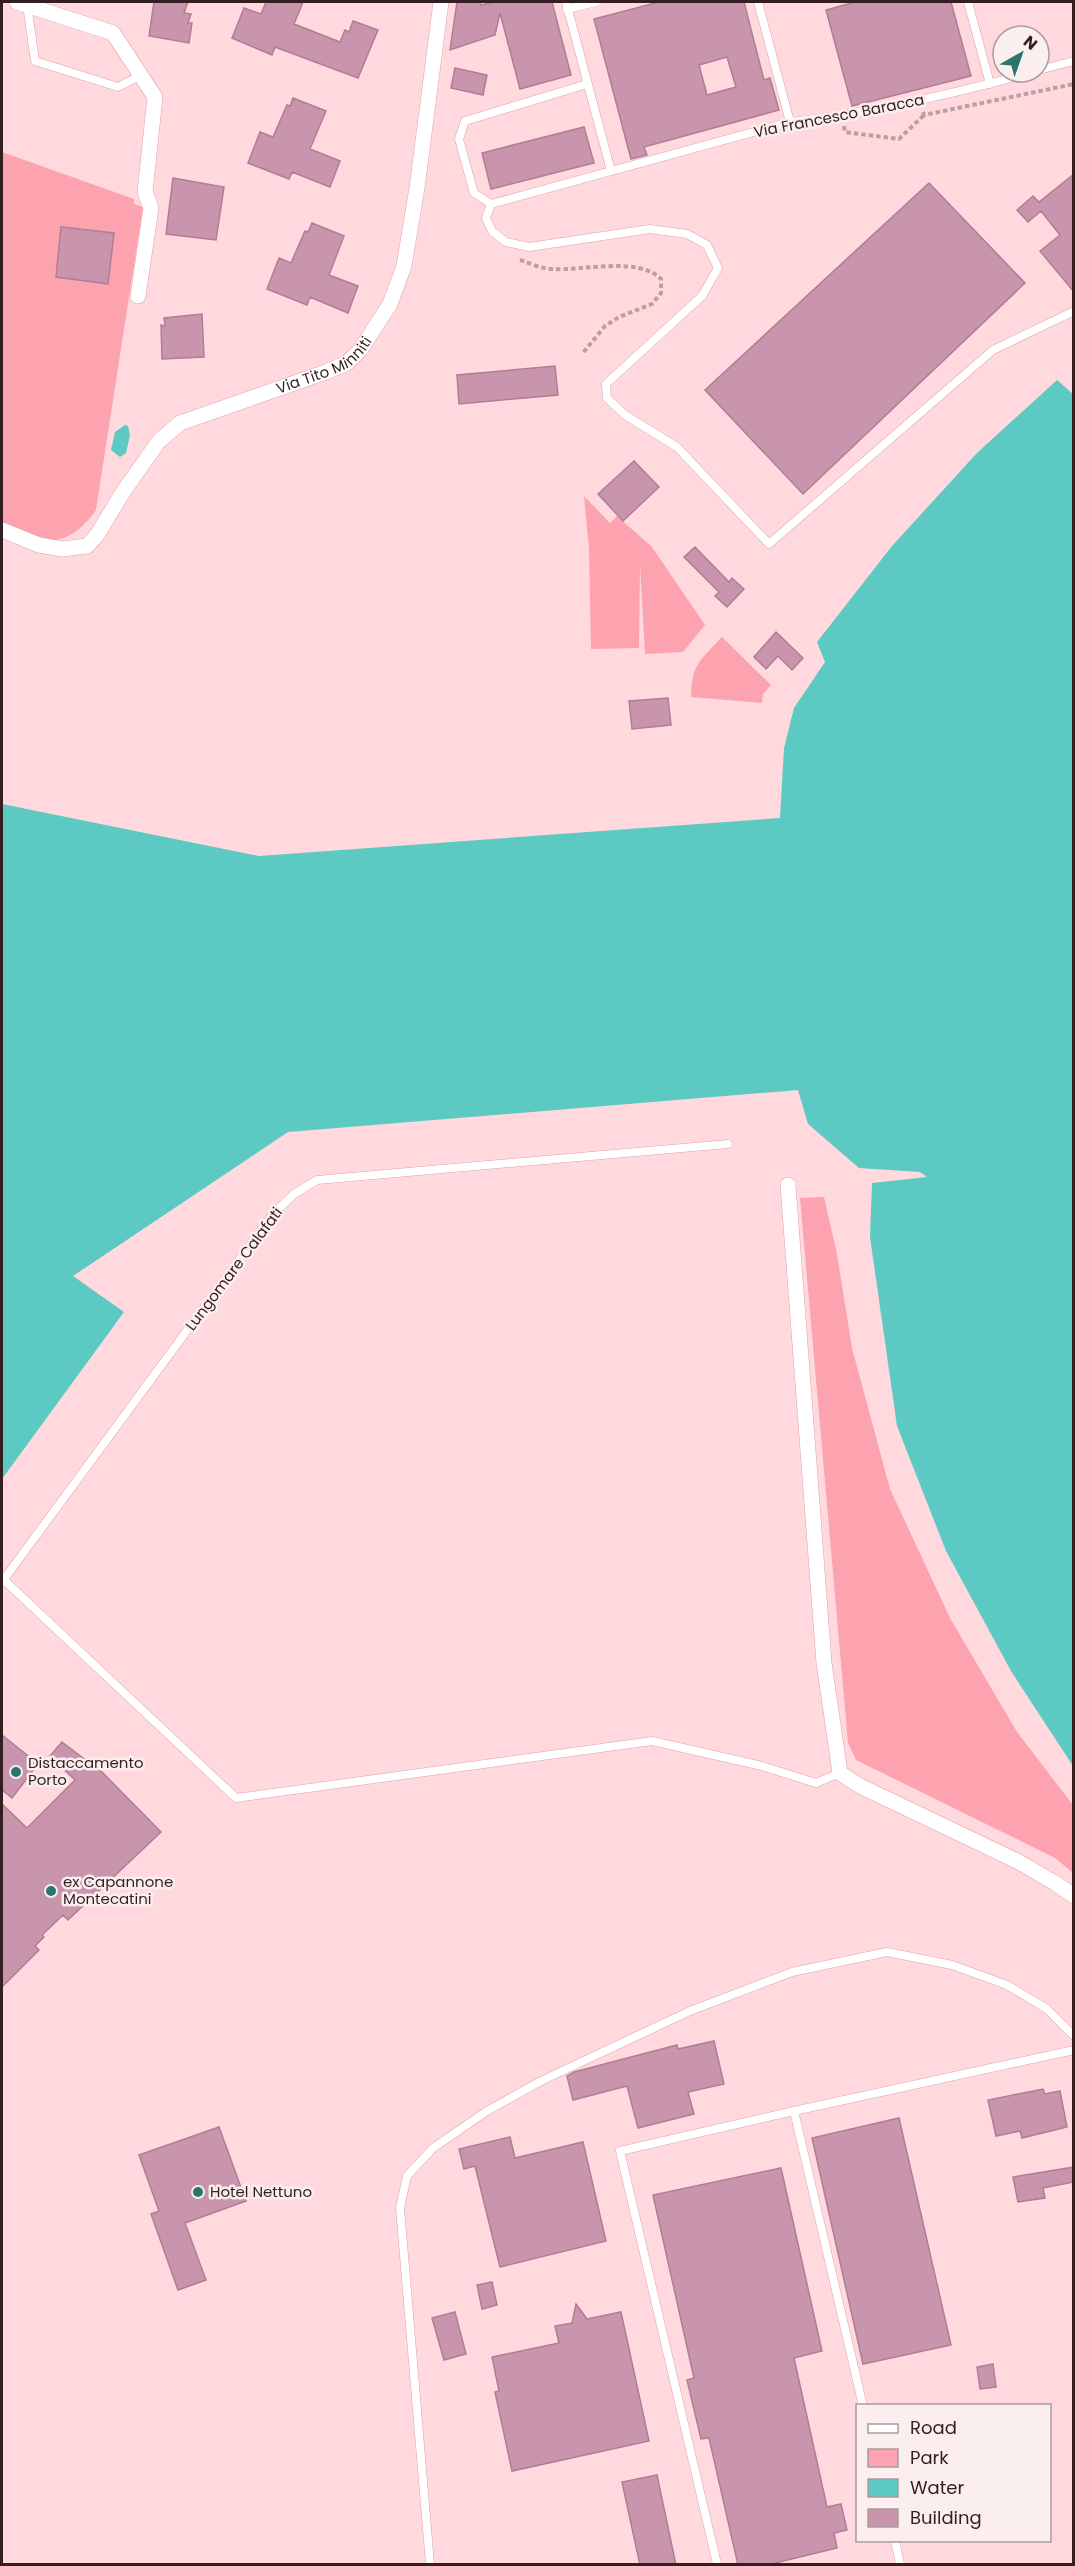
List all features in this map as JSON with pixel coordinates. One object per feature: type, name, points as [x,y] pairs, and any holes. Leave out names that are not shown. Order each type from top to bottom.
[{"type":"street","name":"Via Tito Minniti","points":[[2,530],[39,545],[62,549],[87,546],[97,536],[123,492],[159,441],[180,423],[326,372],[347,363],[361,349],[390,304],[404,266],[417,188],[441,2]]},
{"type":"street","points":[[22,3],[113,33],[155,97],[146,192],[151,208],[138,296]]},
{"type":"street","points":[[788,1185],[824,1663],[840,1773],[871,1791],[1017,1861],[1074,1896]]},
{"type":"lane","points":[[596,2],[567,5],[610,171]]},
{"type":"lane","points":[[758,2],[790,122]]},
{"type":"lane","points":[[969,2],[990,84]]},
{"type":"lane","points":[[22,3],[34,62],[118,87],[141,75]]},
{"type":"lane","points":[[1051,67],[1074,61]]},
{"type":"lane","points":[[587,84],[465,121],[459,139],[474,193],[491,204],[486,218],[492,231],[506,242],[529,247],[650,229],[687,234],[707,245],[718,268],[702,296],[606,384],[607,398],[625,415],[677,447],[768,544],[993,350],[1074,311]]},
{"type":"lane","name":"Via Francesco Baracca","points":[[491,204],[790,122],[842,116],[990,84]]},
{"type":"lane","name":"Lungomare Calafati","points":[[3,1582],[272,1215],[294,1194],[317,1180],[728,1143]]},
{"type":"lane","points":[[3,1582],[236,1798],[652,1741],[762,1766],[816,1783],[840,1773]]},
{"type":"lane","points":[[430,2565],[400,2208],[407,2176],[433,2148],[487,2111],[541,2081],[690,2010],[792,1972],[888,1952],[952,1965],[1007,1984],[1047,2009],[1074,2036]]},
{"type":"lane","points":[[717,2565],[620,2151],[794,2110],[1074,2050]]},
{"type":"lane","points":[[794,2110],[863,2404]]},
{"type":"lane","points":[[895,2542],[900,2565]]},
{"type":"path","points":[[842,116],[845,132],[898,139],[924,115],[1074,84]]},
{"type":"path","points":[[920,100],[924,115]]},
{"type":"path","points":[[517,259],[549,270],[638,266],[653,270],[661,279],[661,294],[652,304],[619,317],[605,326],[582,354]]},
{"type":"green space","points":[[2,152],[134,199],[134,204],[143,207],[96,510],[75,532],[61,539],[35,538],[2,524]]},
{"type":"green space","points":[[584,496],[610,523],[617,516],[652,547],[705,625],[683,652],[645,654],[640,565],[639,648],[591,649],[589,549]]},
{"type":"green space","points":[[722,637],[771,685],[763,694],[762,703],[691,697],[695,669]]},
{"type":"green space","points":[[824,1197],[837,1254],[852,1348],[890,1489],[950,1618],[1017,1732],[1073,1805],[1073,1873],[1055,1858],[856,1760],[848,1743],[800,1198]]},
{"type":"water","points":[[1057,380],[1074,395],[1073,1766],[1011,1671],[946,1551],[897,1426],[870,1237],[872,1183],[927,1177],[920,1172],[859,1168],[808,1124],[798,1090],[288,1132],[73,1276],[124,1312],[2,1479],[2,804],[259,856],[780,818],[784,748],[794,708],[825,662],[817,642],[892,546],[977,453]]},
{"type":"water","points":[[125,425],[128,426],[130,435],[126,453],[120,457],[111,450],[115,432]]},
{"type":"building","points":[[154,2],[188,2],[184,13],[191,14],[188,23],[192,23],[189,43],[149,36]]},
{"type":"building","points":[[266,2],[303,2],[294,24],[340,42],[345,30],[349,32],[353,21],[378,30],[358,78],[275,47],[272,55],[232,38],[244,8],[261,14]]},
{"type":"building","points":[[457,2],[480,2],[481,5],[495,2],[552,2],[571,75],[520,89],[500,13],[495,35],[450,50]]},
{"type":"building","points":[[659,2],[744,2],[764,80],[770,78],[779,110],[644,147],[647,155],[631,159],[594,19]],"holes":[[[727,57],[736,87],[707,95],[699,65]]]},
{"type":"building","points":[[855,2],[951,2],[971,76],[852,106],[826,10]]},
{"type":"building","points":[[455,68],[487,75],[483,95],[451,88]]},
{"type":"building","points":[[293,98],[326,111],[310,149],[340,161],[330,187],[292,172],[289,179],[248,163],[260,132],[273,137],[287,105],[290,106]]},
{"type":"building","points":[[584,127],[594,163],[491,189],[482,153]]},
{"type":"building","points":[[1074,174],[1074,292],[1040,251],[1060,235],[1041,211],[1028,222],[1017,210],[1033,196],[1039,202]]},
{"type":"building","points":[[173,178],[224,187],[216,240],[166,234]]},
{"type":"building","points":[[929,183],[1025,283],[803,494],[705,390]]},
{"type":"building","points":[[312,223],[344,236],[329,275],[358,286],[348,313],[310,297],[307,305],[267,289],[279,258],[291,263],[305,231],[308,232]]},
{"type":"building","points":[[61,227],[114,233],[108,284],[56,277]]},
{"type":"building","points":[[202,314],[204,357],[162,359],[161,325],[165,326],[164,318]]},
{"type":"building","points":[[555,366],[558,395],[459,404],[457,375]]},
{"type":"building","points":[[634,461],[659,487],[623,521],[598,494]]},
{"type":"building","points":[[695,547],[729,582],[732,578],[744,589],[727,607],[715,596],[719,592],[684,557]]},
{"type":"building","points":[[776,632],[803,658],[792,670],[778,656],[766,669],[754,657]]},
{"type":"building","points":[[668,698],[671,725],[632,729],[629,701]]},
{"type":"building","name":"Distaccamento Porto","points":[[2,1735],[38,1764],[12,1798],[2,1790]]},
{"type":"building","name":"ex Capannone Montecatini","points":[[62,1742],[91,1764],[93,1763],[161,1832],[68,1920],[63,1915],[42,1935],[44,1937],[35,1946],[39,1950],[2,1987],[2,1804],[27,1828],[75,1780],[50,1756]]},
{"type":"building","points":[[714,2041],[724,2084],[688,2092],[694,2114],[638,2128],[627,2086],[573,2100],[567,2076],[574,2072],[677,2045],[678,2049]]},
{"type":"building","points":[[1043,2089],[1045,2094],[1060,2091],[1067,2127],[1022,2138],[1020,2131],[996,2136],[988,2100]]},
{"type":"building","points":[[899,2118],[951,2345],[863,2364],[812,2138]]},
{"type":"building","points":[[219,2127],[246,2201],[185,2223],[206,2280],[178,2290],[151,2214],[159,2211],[139,2155]]},
{"type":"building","points":[[510,2137],[515,2158],[583,2142],[606,2241],[500,2267],[475,2166],[464,2169],[459,2149]]},
{"type":"building","points":[[1074,2167],[1074,2182],[1043,2188],[1045,2198],[1018,2202],[1013,2177]]},
{"type":"building","points":[[781,2168],[822,2351],[794,2358],[827,2507],[841,2504],[847,2530],[834,2533],[837,2548],[767,2565],[738,2565],[709,2438],[701,2439],[687,2380],[694,2378],[653,2195]]},
{"type":"building","points":[[492,2282],[497,2305],[482,2309],[477,2285]]},
{"type":"building","points":[[576,2304],[587,2319],[621,2312],[649,2441],[512,2471],[495,2392],[499,2391],[492,2357],[559,2343],[555,2326],[572,2323]]},
{"type":"building","points":[[455,2312],[466,2354],[444,2360],[432,2318]]},
{"type":"building","points":[[993,2364],[996,2387],[980,2389],[977,2367]]},
{"type":"building","points":[[657,2475],[676,2565],[640,2565],[622,2482]]},
{"type":"place","name":"Distaccamento Porto","points":[[16,1772]]},
{"type":"place","name":"ex Capannone Montecatini","points":[[51,1891]]},
{"type":"place","name":"Hotel Nettuno","points":[[198,2192]]}]
